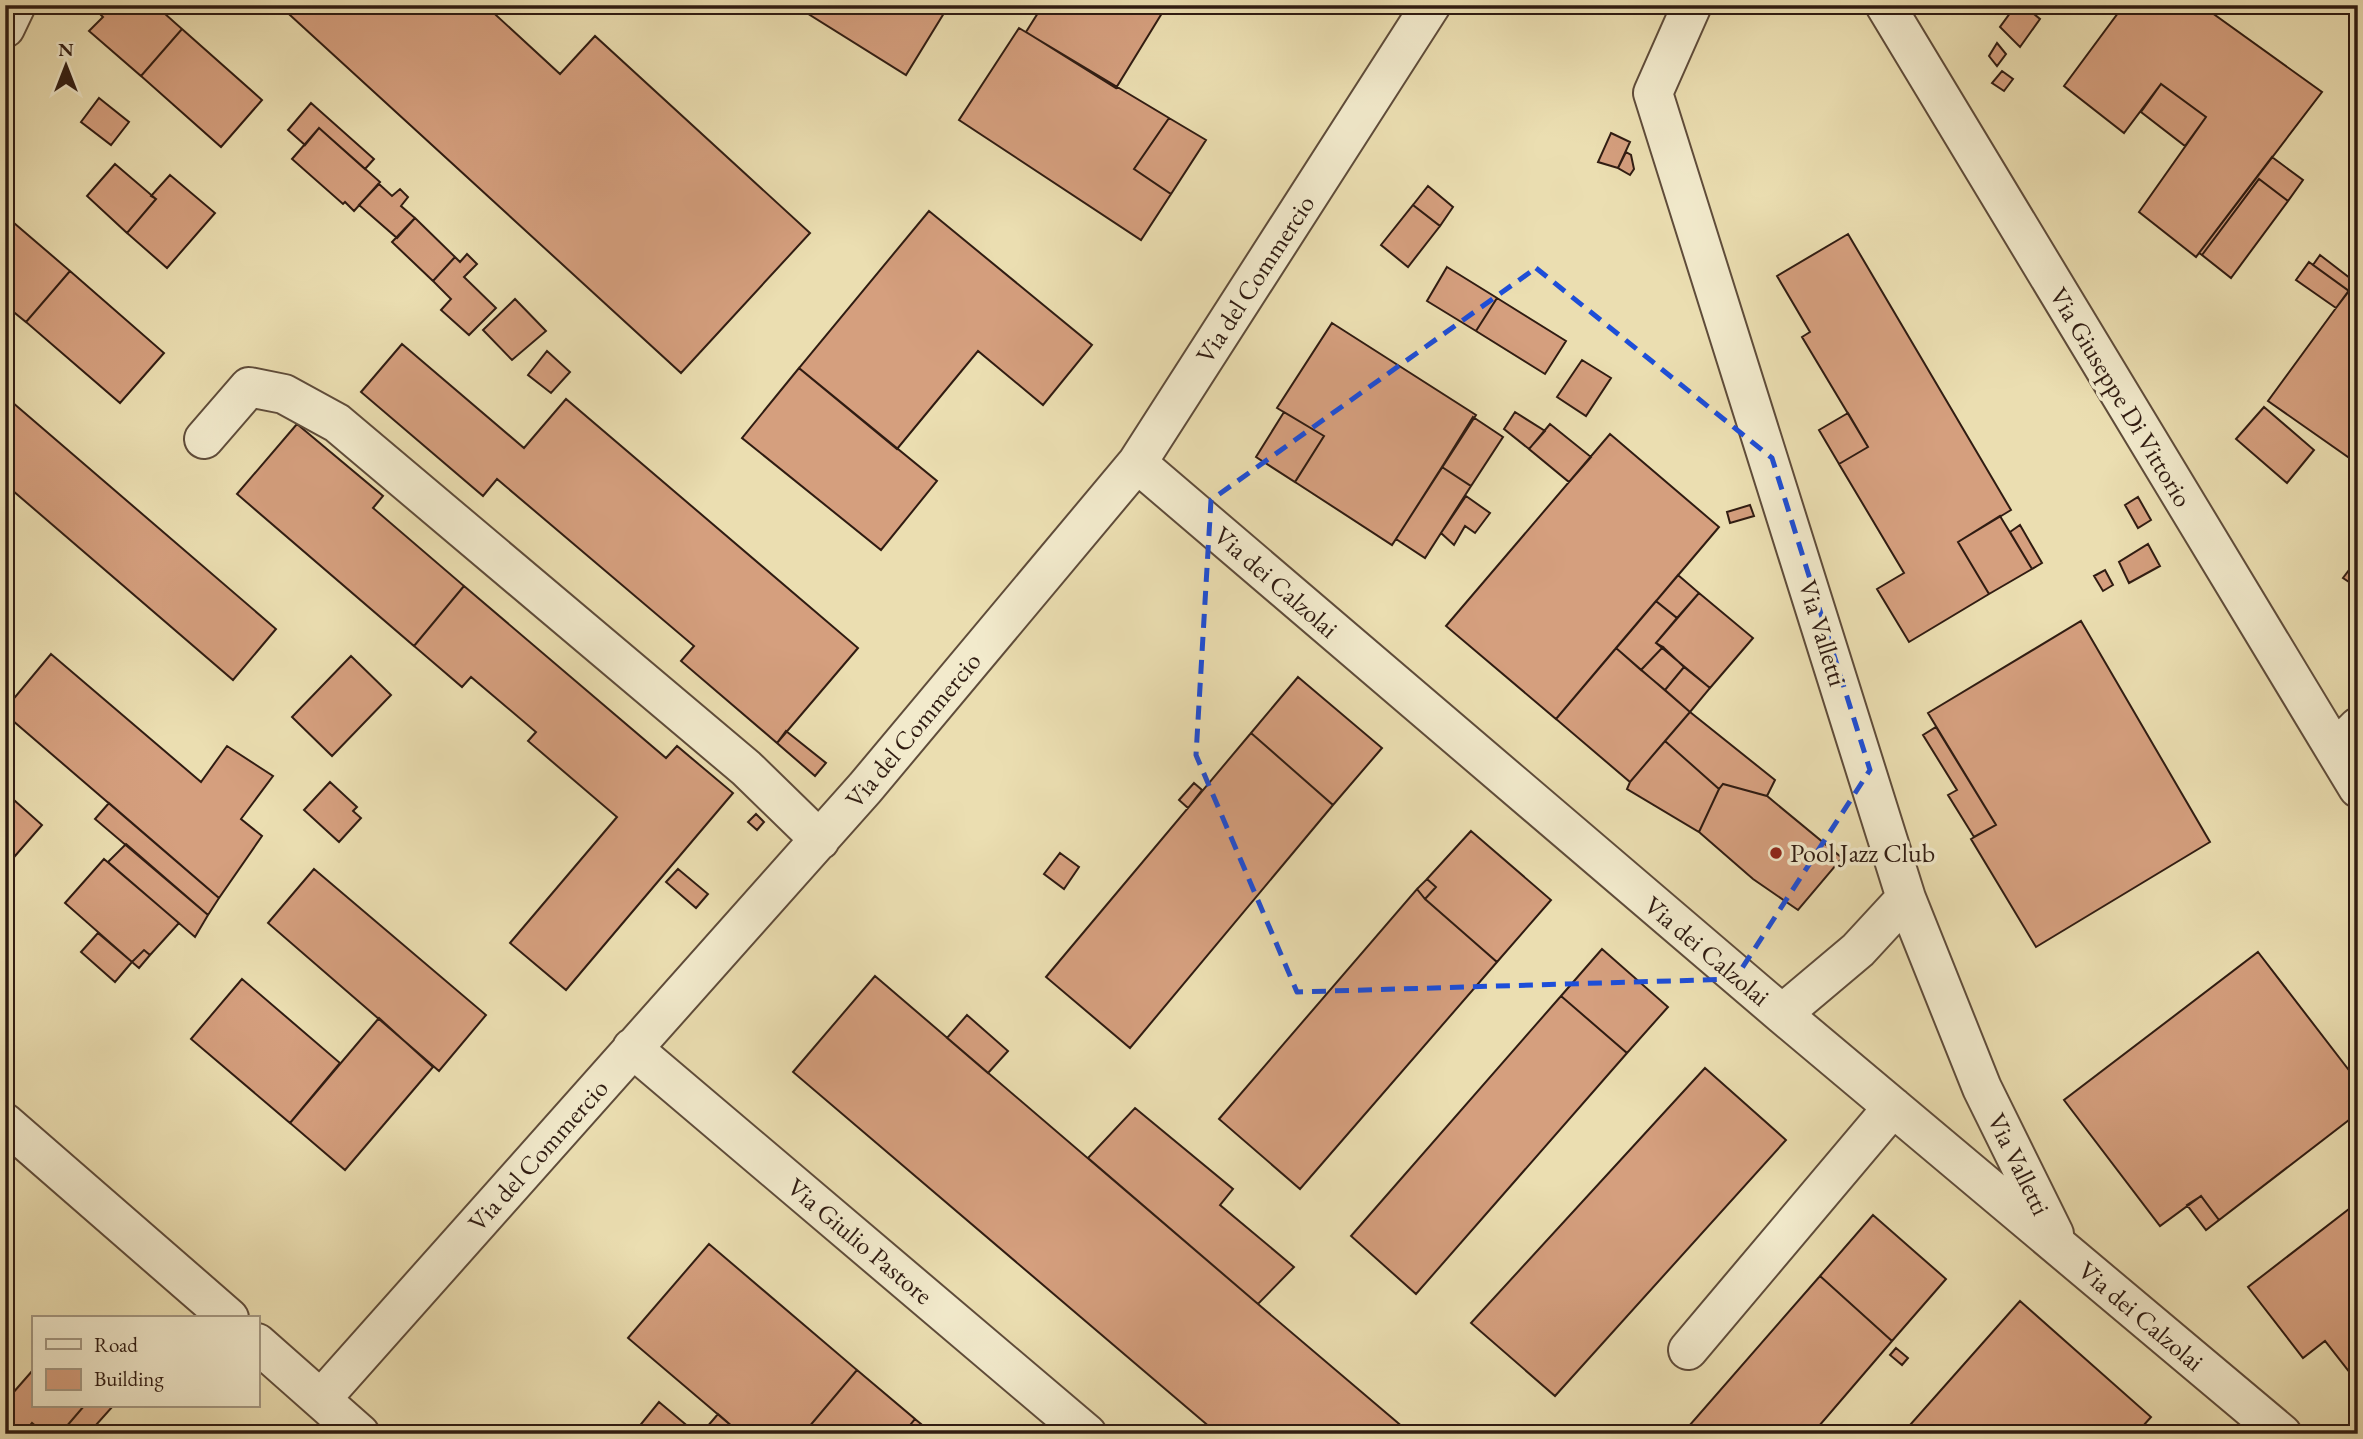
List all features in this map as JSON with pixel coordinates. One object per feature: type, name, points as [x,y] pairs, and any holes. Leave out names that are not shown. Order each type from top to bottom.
[{"type":"street","points":[[5,28],[16,5]]},
{"type":"street","name":"Via del Commercio","points":[[321,1399],[865,788],[1138,463],[1431,5]]},
{"type":"street","name":"Via Valletti","points":[[1692,5],[1653,93],[1906,898],[1982,1088],[2061,1249]]},
{"type":"street","name":"Via Giuseppe Di Vittorio","points":[[1885,5],[2346,739],[2358,788]]},
{"type":"street","points":[[204,439],[248,387],[285,394],[337,423],[746,768],[820,839]]},
{"type":"street","name":"Via dei Calzolai","points":[[1138,463],[1782,1014],[2282,1434]]},
{"type":"street","points":[[1782,1014],[1858,950],[1906,898]]},
{"type":"street","name":"Via Giulio Pastore","points":[[632,1048],[1087,1434]]},
{"type":"street","points":[[1688,1350],[1893,1107]]},
{"type":"street","points":[[5,1124],[227,1316]]},
{"type":"street","points":[[259,1345],[360,1434]]},
{"type":"highlighted area","points":[[1536,268],[1772,458],[1870,770],[1735,979],[1297,992],[1196,755],[1211,500]]},
{"type":"building","points":[[104,5],[155,5],[182,29],[141,76],[89,31],[103,17],[98,12]]},
{"type":"building","points":[[279,5],[485,5],[560,74],[595,36],[810,233],[681,373]]},
{"type":"building","points":[[794,5],[949,5],[906,75]]},
{"type":"building","points":[[1043,5],[1167,5],[1116,88],[1026,32]]},
{"type":"building","points":[[2016,5],[2023,5],[2040,19],[2020,47],[2000,27]]},
{"type":"building","points":[[2124,5],[2201,5],[2322,92],[2196,257],[2139,212],[2206,117],[2161,84],[2124,133],[2064,86]]},
{"type":"building","points":[[1019,28],[1169,118],[1134,169],[1171,194],[1141,240],[959,120]]},
{"type":"building","points":[[182,29],[262,100],[221,147],[141,76]]},
{"type":"building","points":[[1997,43],[2006,54],[1997,66],[1989,56]]},
{"type":"building","points":[[2002,71],[2013,79],[2004,91],[1992,83]]},
{"type":"building","points":[[2161,84],[2206,117],[2185,146],[2141,112]]},
{"type":"building","points":[[99,98],[129,122],[111,145],[81,122]]},
{"type":"building","points":[[311,103],[374,159],[365,169],[319,128],[305,145],[288,130]]},
{"type":"building","points":[[1169,118],[1206,140],[1171,194],[1134,169]]},
{"type":"building","points":[[319,128],[380,182],[354,211],[292,159]]},
{"type":"building","points":[[1611,133],[1630,142],[1618,168],[1598,162]]},
{"type":"building","points":[[1626,152],[1631,155],[1634,169],[1630,175],[1618,168]]},
{"type":"building","points":[[2272,157],[2303,180],[2288,201],[2259,179],[2202,255],[2199,253]]},
{"type":"building","points":[[115,164],[156,199],[127,233],[87,196]]},
{"type":"building","points":[[170,175],[215,213],[167,268],[127,233],[156,199],[151,196]]},
{"type":"building","points":[[2259,179],[2288,201],[2231,278],[2202,255]]},
{"type":"building","points":[[379,184],[392,196],[400,189],[408,197],[401,206],[415,218],[397,238],[359,205]]},
{"type":"building","points":[[1428,186],[1453,207],[1440,226],[1413,205]]},
{"type":"building","points":[[1413,205],[1440,226],[1408,267],[1381,245]]},
{"type":"building","points":[[929,211],[1092,345],[1043,405],[978,351],[897,449],[799,368]]},
{"type":"building","points":[[415,218],[455,257],[433,281],[392,242]]},
{"type":"building","points":[[14,223],[70,271],[26,322],[5,305],[5,233]]},
{"type":"building","points":[[1848,234],[2011,510],[1958,542],[1989,594],[1909,642],[1877,589],[1904,573],[1839,464],[1868,447],[1802,337],[1810,332],[1777,276]]},
{"type":"building","points":[[467,254],[477,264],[464,277],[496,308],[469,335],[441,310],[451,299],[433,281],[455,257],[460,262]]},
{"type":"building","points":[[2320,255],[2355,282],[2349,291],[2313,265]]},
{"type":"building","points":[[2309,262],[2349,291],[2336,308],[2296,280]]},
{"type":"building","points":[[1447,267],[1497,298],[1476,331],[1427,301]]},
{"type":"building","points":[[70,271],[164,353],[120,403],[26,322]]},
{"type":"building","points":[[2355,282],[2358,284],[2358,464],[2268,401]]},
{"type":"building","points":[[1497,298],[1566,341],[1545,374],[1476,331]]},
{"type":"building","points":[[515,299],[546,331],[512,360],[483,330]]},
{"type":"building","points":[[1332,323],[1476,415],[1392,545],[1295,482],[1324,436],[1277,408]]},
{"type":"building","points":[[402,344],[524,448],[566,399],[858,648],[777,743],[681,661],[694,646],[497,479],[483,496],[361,392]]},
{"type":"building","points":[[547,351],[570,372],[551,393],[528,375]]},
{"type":"building","points":[[1582,360],[1611,378],[1586,416],[1557,397]]},
{"type":"building","points":[[799,368],[937,481],[881,550],[742,438]]},
{"type":"building","points":[[5,396],[276,629],[233,680],[5,484]]},
{"type":"building","points":[[2264,407],[2314,450],[2287,483],[2236,439]]},
{"type":"building","points":[[1284,412],[1324,436],[1295,482],[1256,457]]},
{"type":"building","points":[[1515,412],[1545,431],[1529,449],[1504,429]]},
{"type":"building","points":[[1848,413],[1868,447],[1839,464],[1819,430]]},
{"type":"building","points":[[1473,417],[1503,437],[1471,486],[1442,467]]},
{"type":"building","points":[[297,424],[383,496],[373,508],[464,586],[414,646],[237,494]]},
{"type":"building","points":[[1550,424],[1591,457],[1569,482],[1529,449]]},
{"type":"building","points":[[1610,434],[1719,527],[1556,719],[1446,626]]},
{"type":"building","points":[[1442,467],[1471,486],[1425,558],[1396,539]]},
{"type":"building","points":[[1466,496],[1490,513],[1475,533],[1465,526],[1454,545],[1441,533]]},
{"type":"building","points":[[2138,497],[2151,520],[2138,528],[2125,505]]},
{"type":"building","points":[[1750,505],[1754,516],[1730,523],[1727,512]]},
{"type":"building","points":[[2000,516],[2032,569],[1989,594],[1958,542]]},
{"type":"building","points":[[2020,525],[2042,563],[2032,569],[2010,532]]},
{"type":"building","points":[[2148,544],[2160,566],[2129,583],[2119,562]]},
{"type":"building","points":[[2358,558],[2358,588],[2343,578]]},
{"type":"building","points":[[2105,570],[2113,585],[2103,591],[2094,576]]},
{"type":"building","points":[[1678,575],[1699,593],[1677,618],[1656,601]]},
{"type":"building","points":[[464,586],[666,758],[677,746],[733,793],[566,990],[510,943],[617,817],[528,741],[536,732],[471,677],[462,687],[414,646]]},
{"type":"building","points":[[1699,593],[1753,638],[1710,688],[1656,643]]},
{"type":"building","points":[[1656,601],[1677,618],[1656,643],[1663,647],[1641,670],[1616,648]]},
{"type":"building","points":[[2081,621],[2210,842],[2036,947],[1971,839],[1996,825],[1928,713]]},
{"type":"building","points":[[1663,647],[1684,667],[1665,690],[1641,670]]},
{"type":"building","points":[[1616,648],[1690,712],[1630,782],[1556,719]]},
{"type":"building","points":[[51,654],[201,782],[227,746],[273,776],[241,819],[262,836],[219,898],[5,714],[5,709]]},
{"type":"building","points":[[351,656],[391,695],[332,756],[292,717]]},
{"type":"building","points":[[1684,667],[1710,688],[1690,712],[1665,690]]},
{"type":"building","points":[[1298,677],[1382,748],[1333,805],[1251,733]]},
{"type":"building","points":[[1690,712],[1775,780],[1767,796],[1723,784],[1719,789],[1665,741]]},
{"type":"building","points":[[1936,727],[1996,825],[1974,837],[1948,795],[1957,790],[1923,735]]},
{"type":"building","points":[[786,731],[826,763],[815,776],[777,743]]},
{"type":"building","points":[[1251,733],[1333,805],[1130,1048],[1046,977]]},
{"type":"building","points":[[1665,741],[1719,789],[1699,832],[1627,789]]},
{"type":"building","points":[[330,782],[357,807],[353,811],[361,818],[339,842],[304,810]]},
{"type":"building","points":[[1194,783],[1202,790],[1188,808],[1179,800]]},
{"type":"building","points":[[1723,784],[1767,796],[1842,858],[1798,910],[1753,879],[1699,832]]},
{"type":"building","points":[[5,792],[42,825],[15,856],[5,847]]},
{"type":"building","points":[[109,803],[219,898],[208,915],[95,819]]},
{"type":"building","points":[[756,814],[764,822],[757,830],[748,822]]},
{"type":"building","points":[[1471,831],[1551,900],[1497,962],[1425,899],[1436,887],[1427,879]]},
{"type":"building","points":[[126,844],[208,915],[195,937],[108,862]]},
{"type":"building","points":[[1060,853],[1079,867],[1064,889],[1044,874]]},
{"type":"building","points":[[104,859],[179,923],[150,955],[144,950],[132,962],[65,903]]},
{"type":"building","points":[[314,869],[486,1015],[439,1071],[268,923]]},
{"type":"building","points":[[678,869],[708,894],[696,908],[666,882]]},
{"type":"building","points":[[1427,879],[1436,887],[1425,899],[1417,889]]},
{"type":"building","points":[[1417,889],[1497,962],[1300,1189],[1219,1119]]},
{"type":"building","points":[[98,933],[132,962],[115,982],[81,952]]},
{"type":"building","points":[[1602,949],[1668,1007],[1627,1053],[1561,996]]},
{"type":"building","points":[[144,950],[150,955],[139,968],[132,962]]},
{"type":"building","points":[[2258,952],[2358,1082],[2358,1113],[2219,1220],[2201,1196],[2160,1226],[2064,1100]]},
{"type":"building","points":[[875,976],[1411,1434],[1218,1434],[793,1072]]},
{"type":"building","points":[[242,979],[340,1063],[290,1123],[191,1039]]},
{"type":"building","points":[[1561,996],[1627,1053],[1416,1294],[1351,1236]]},
{"type":"building","points":[[967,1015],[1008,1051],[988,1073],[947,1038]]},
{"type":"building","points":[[379,1018],[433,1067],[345,1170],[290,1123]]},
{"type":"building","points":[[1705,1068],[1786,1140],[1555,1396],[1471,1323]]},
{"type":"building","points":[[1135,1108],[1233,1189],[1220,1205],[1294,1267],[1258,1304],[1088,1158]]},
{"type":"building","points":[[2201,1196],[2219,1220],[2206,1230],[2187,1205]]},
{"type":"building","points":[[2358,1202],[2358,1383],[2325,1341],[2303,1358],[2248,1287]]},
{"type":"building","points":[[1873,1215],[1946,1279],[1892,1341],[1820,1276]]},
{"type":"building","points":[[709,1244],[857,1370],[803,1434],[741,1434],[628,1338]]},
{"type":"building","points":[[1820,1276],[1892,1341],[1813,1433],[1682,1434]]},
{"type":"building","points":[[2020,1301],[2151,1417],[2136,1434],[1902,1434]]},
{"type":"building","points":[[1896,1348],[1908,1358],[1902,1365],[1890,1355]]},
{"type":"building","points":[[857,1370],[915,1419],[903,1434],[803,1434]]},
{"type":"building","points":[[32,1371],[32,1408],[82,1408],[60,1434],[45,1434],[32,1423],[23,1434],[5,1434],[5,1402]]},
{"type":"building","points":[[659,1402],[697,1434],[633,1434]]},
{"type":"building","points":[[82,1408],[111,1408],[88,1434],[60,1434]]},
{"type":"building","points":[[718,1414],[741,1434],[701,1434]]},
{"type":"building","points":[[915,1419],[933,1434],[903,1434]]},
{"type":"place","name":"Pool Jazz Club","points":[[1776,853]]}]
